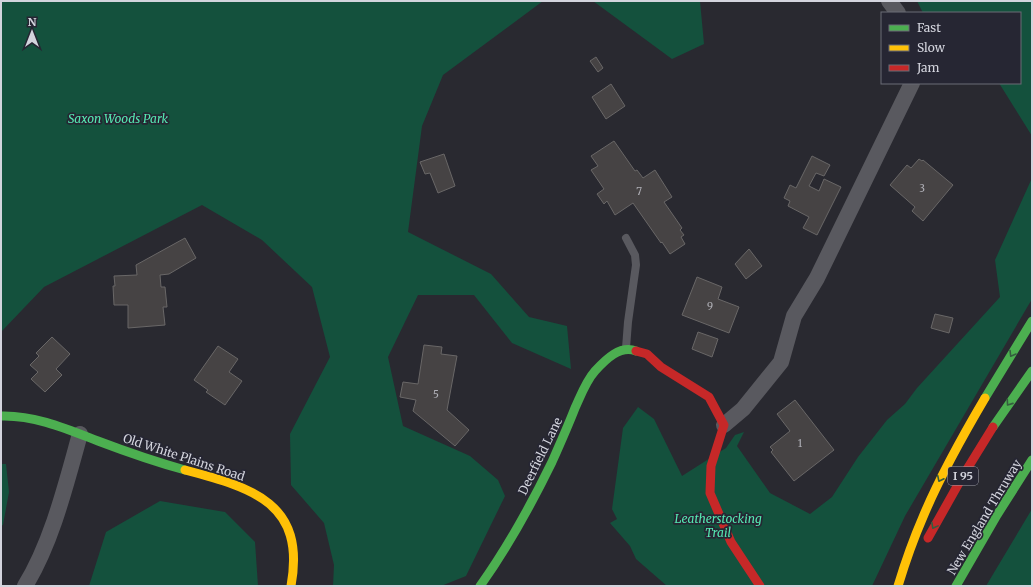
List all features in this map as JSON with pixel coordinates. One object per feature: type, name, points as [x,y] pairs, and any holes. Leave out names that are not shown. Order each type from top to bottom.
[{"type":"main road","points":[[898,586],[916,534],[932,495],[951,457],[1032,321]]},
{"type":"main road","points":[[628,349],[647,354],[661,366],[709,398],[724,426],[711,466],[710,492],[730,542],[760,586]]},
{"type":"main road","name":"Deerfield Lane","points":[[480,586],[496,565],[518,526],[545,474],[586,384],[595,371],[610,357],[620,350],[628,349]]},
{"type":"main road","name":"I 95","points":[[923,546],[968,467],[1032,371]]},
{"type":"main road","name":"Old White Plains Road","points":[[1,416],[29,418],[80,434],[152,461],[231,484],[262,497],[285,520],[293,539],[294,564],[291,586]]},
{"type":"main road","name":"New England Thruway","points":[[956,586],[994,520],[1032,460]]},
{"type":"main road","points":[[904,586],[917,559]]},
{"type":"street","points":[[889,1],[897,12]]},
{"type":"street","points":[[724,426],[743,409],[781,362],[794,316],[817,278],[912,84]]},
{"type":"street","points":[[25,586],[36,568],[60,504],[80,434]]},
{"type":"lane","points":[[626,238],[635,255],[636,266],[628,322],[628,349]]},
{"type":"green space","name":"Saxon Woods Park","points":[[1,1],[543,1],[443,75],[422,126],[408,232],[491,274],[529,317],[567,326],[571,369],[512,343],[474,295],[418,295],[388,357],[403,426],[470,456],[498,480],[505,496],[466,576],[441,586],[333,586],[334,565],[324,523],[291,485],[290,434],[330,357],[312,287],[262,240],[202,205],[44,287],[1,332]]},
{"type":"green space","points":[[593,1],[700,1],[704,44],[672,59]]},
{"type":"green space","points":[[917,1],[1032,1],[1032,136],[1000,84],[1021,84],[1021,12],[922,12]]},
{"type":"green space","name":"Leatherstocking Trail","points":[[1032,178],[1032,299],[905,516],[872,586],[667,586],[636,559],[630,546],[610,523],[617,519],[612,509],[623,428],[638,407],[654,419],[682,476],[726,448],[735,435],[744,432],[737,446],[770,493],[810,514],[832,497],[858,457],[887,420],[905,404],[917,388],[1000,297],[995,260]]},
{"type":"green space","points":[[1,464],[6,464],[9,492],[3,525],[1,526]]},
{"type":"green space","points":[[160,501],[225,512],[255,542],[258,586],[89,586],[106,532]]},
{"type":"green space","points":[[1032,509],[1032,586],[986,586]]},
{"type":"building","points":[[596,57],[603,68],[598,72],[590,61]]},
{"type":"building","points":[[611,84],[625,106],[606,119],[592,97]]},
{"type":"building","points":[[614,141],[635,171],[637,170],[643,178],[655,170],[672,197],[664,202],[682,228],[680,230],[684,235],[681,237],[685,244],[670,254],[633,203],[615,215],[607,201],[604,204],[597,194],[604,189],[591,170],[598,166],[591,156]]},
{"type":"building","points":[[444,154],[455,186],[438,193],[430,173],[425,174],[420,162]]},
{"type":"building","points":[[812,156],[830,165],[824,176],[816,173],[809,186],[819,191],[824,179],[841,187],[817,235],[803,228],[809,217],[788,206],[790,201],[784,198],[790,185],[796,188]]},
{"type":"building","points":[[919,159],[922,161],[923,160],[953,185],[923,221],[912,211],[915,207],[890,185],[907,165],[911,168]]},
{"type":"building","points":[[185,238],[196,258],[169,274],[160,275],[161,287],[165,287],[167,307],[163,307],[165,325],[128,328],[128,305],[114,305],[114,276],[137,275],[136,265]]},
{"type":"building","points":[[749,249],[762,266],[746,279],[735,264]]},
{"type":"building","points":[[697,277],[722,287],[718,299],[739,307],[729,333],[682,315]]},
{"type":"building","points":[[935,314],[953,318],[949,333],[931,328]]},
{"type":"building","points":[[698,332],[718,339],[712,357],[692,349]]},
{"type":"building","points":[[52,337],[70,354],[56,369],[62,375],[45,392],[31,379],[38,372],[30,365],[39,356],[36,353]]},
{"type":"building","points":[[424,345],[442,347],[441,354],[457,356],[447,410],[469,430],[455,446],[413,411],[416,400],[400,397],[403,382],[418,384]]},
{"type":"building","points":[[218,346],[238,359],[229,372],[242,381],[225,405],[206,392],[208,390],[194,380]]},
{"type":"building","points":[[795,400],[834,450],[794,481],[771,452],[773,450],[770,447],[790,431],[777,414]]},
{"type":"traffic: fast","points":[[985,398],[1032,321]]},
{"type":"traffic: fast","points":[[480,586],[510,541],[536,494],[589,379],[599,366],[614,354],[624,350],[636,351]]},
{"type":"traffic: fast","points":[[993,427],[1032,371]]},
{"type":"traffic: fast","points":[[1,416],[14,416],[38,420],[163,464],[185,470]]},
{"type":"traffic: fast","points":[[956,586],[997,515],[1032,460]]},
{"type":"traffic: slow","points":[[898,586],[906,560],[930,502],[952,457],[985,398]]},
{"type":"traffic: slow","points":[[185,470],[232,484],[252,493],[269,504],[282,518],[290,535],[294,558],[291,586]]},
{"type":"traffic: jam","points":[[636,351],[647,354],[661,367],[709,397],[724,425],[711,466],[710,493],[731,542],[760,586]]},
{"type":"traffic: jam","points":[[928,538],[964,474],[993,427]]}]
